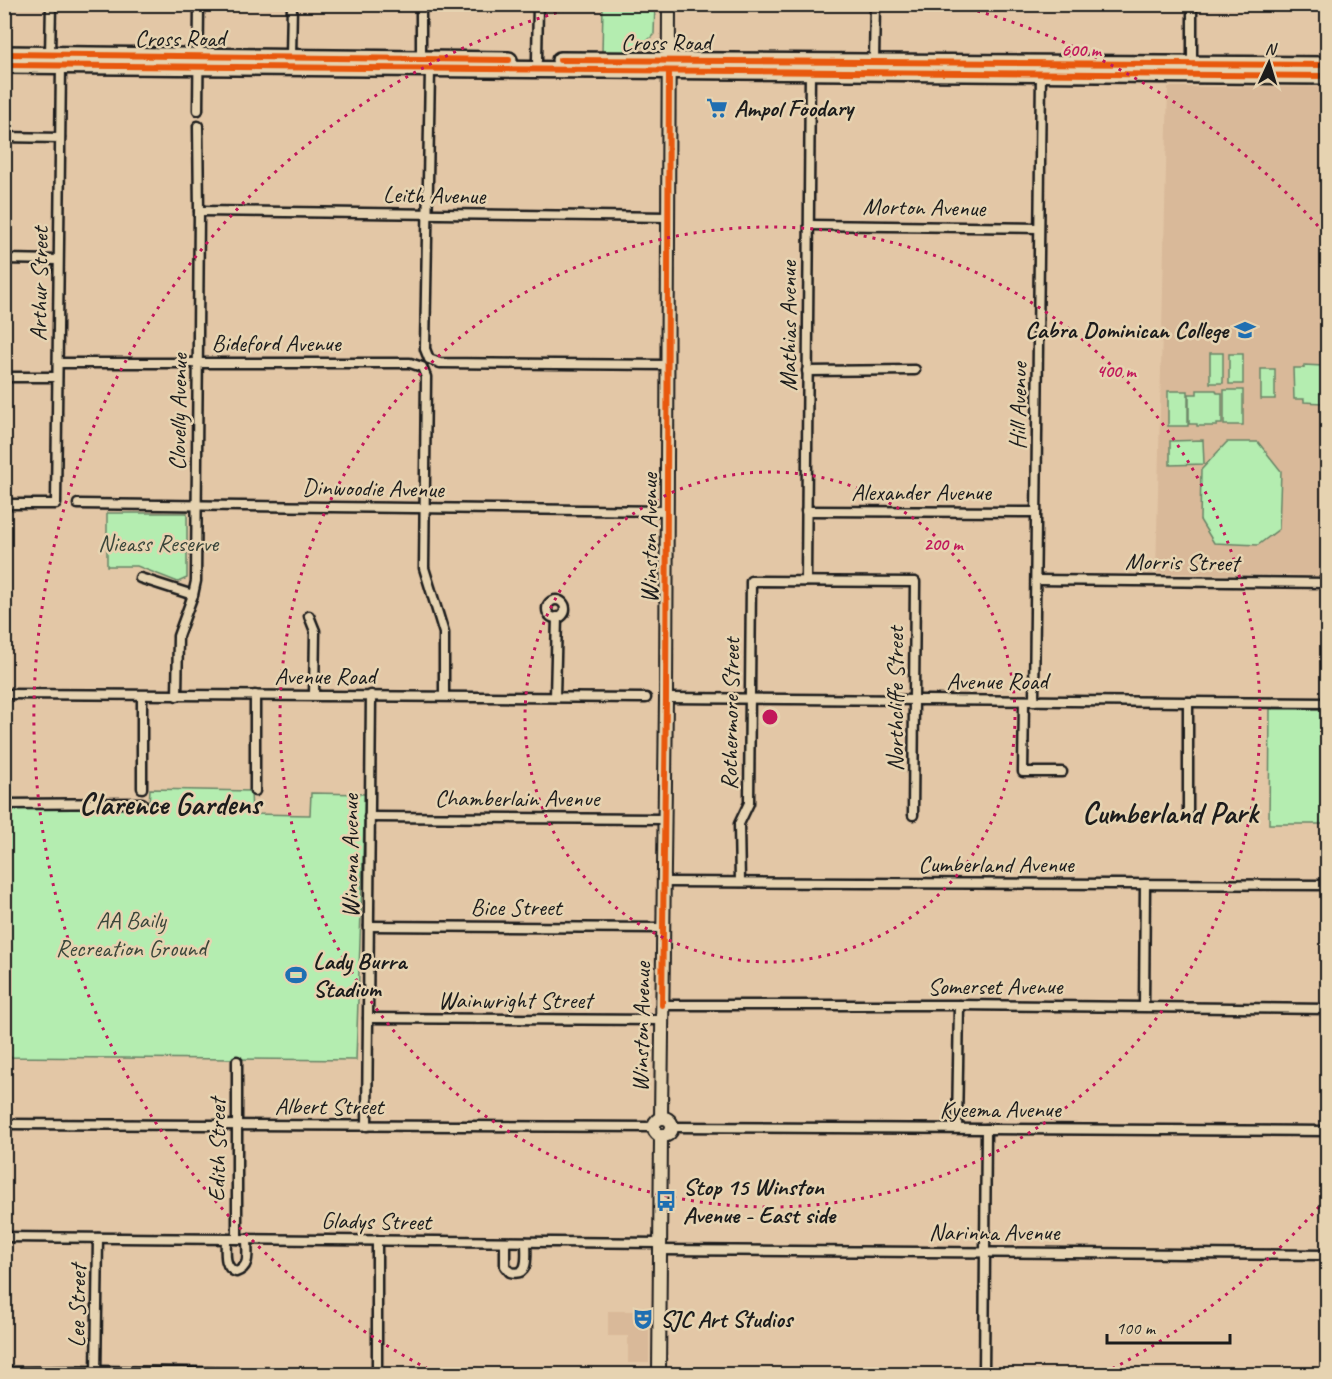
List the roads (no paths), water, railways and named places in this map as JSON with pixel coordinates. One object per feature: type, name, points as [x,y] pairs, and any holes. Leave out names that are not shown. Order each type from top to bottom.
[{"type":"highway","name":"Cross Road","points":[[4,54],[56,60],[537,65],[1041,69],[1192,69],[1328,65]]},
{"type":"highway","name":"Cross Road","points":[[4,65],[56,60]]},
{"type":"highway","name":"Cross Road","points":[[1192,69],[1328,76]]},
{"type":"street","name":"Arthur Street","points":[[4,504],[56,504],[60,138],[51,4]]},
{"type":"street","points":[[198,110],[199,4]]},
{"type":"street","points":[[291,62],[292,4]]},
{"type":"street","points":[[421,4],[425,64],[428,214],[425,349],[429,359],[440,363],[668,365]]},
{"type":"street","points":[[537,65],[538,4]]},
{"type":"street","name":"Winston Avenue","points":[[659,1374],[659,1127],[666,698],[669,4]]},
{"type":"street","points":[[874,66],[875,4]]},
{"type":"street","points":[[1192,4],[1192,69]]},
{"type":"street","name":"Mathias Avenue","points":[[806,581],[810,66]]},
{"type":"street","name":"Hill Avenue","points":[[1034,701],[1041,69]]},
{"type":"street","name":"Clovelly Avenue","points":[[177,696],[178,636],[196,581],[198,126]]},
{"type":"street","points":[[4,137],[60,138]]},
{"type":"street","name":"Leith Avenue","points":[[199,211],[668,217]]},
{"type":"street","name":"Morton Avenue","points":[[808,225],[1039,228]]},
{"type":"street","points":[[4,259],[58,260]]},
{"type":"street","name":"Bideford Avenue","points":[[57,363],[410,363],[422,367],[426,377],[425,509]]},
{"type":"street","points":[[807,371],[915,370]]},
{"type":"street","points":[[4,377],[57,377]]},
{"type":"street","name":"Dinwoodie Avenue","points":[[78,504],[667,512]]},
{"type":"street","points":[[425,509],[424,568],[444,633],[444,696]]},
{"type":"street","name":"Alexander Avenue","points":[[806,511],[1036,512]]},
{"type":"street","points":[[140,578],[193,595]]},
{"type":"street","name":"Morris Street","points":[[1036,580],[1328,583]]},
{"type":"street","name":"Rothermore Street","points":[[740,882],[739,824],[749,803],[752,581],[806,581]]},
{"type":"street","name":"Northcliffe Street","points":[[806,581],[915,582],[913,815]]},
{"type":"street","points":[[309,616],[315,631],[314,694]]},
{"type":"street","points":[[555,697],[557,618]]},
{"type":"street","name":"Avenue Road","points":[[4,694],[177,696],[314,694],[646,698]]},
{"type":"street","points":[[255,695],[255,791]]},
{"type":"street","name":"Winona Avenue","points":[[367,1126],[371,695]]},
{"type":"street","points":[[142,696],[142,788]]},
{"type":"street","name":"Avenue Road","points":[[666,698],[1328,703]]},
{"type":"street","points":[[1024,701],[1023,771],[1062,772]]},
{"type":"street","points":[[1188,702],[1188,817]]},
{"type":"street","points":[[4,804],[142,803]]},
{"type":"street","name":"Chamberlain Avenue","points":[[369,817],[665,819]]},
{"type":"street","name":"Cumberland Avenue","points":[[664,882],[1328,885]]},
{"type":"street","points":[[1144,1006],[1145,884]]},
{"type":"street","name":"Bice Street","points":[[369,926],[663,928]]},
{"type":"street","name":"Somerset Avenue","points":[[662,1005],[1144,1006],[1328,1009]]},
{"type":"street","points":[[957,1128],[958,1005]]},
{"type":"street","name":"Wainwright Street","points":[[368,1018],[662,1020]]},
{"type":"street","name":"Edith Street","points":[[237,1061],[237,1239]]},
{"type":"street","name":"Albert Street","points":[[4,1124],[659,1127]]},
{"type":"street","points":[[659,1127],[669,1133],[671,1126]]},
{"type":"street","name":"Kyeema Avenue","points":[[671,1126],[1328,1131]]},
{"type":"street","points":[[984,1374],[986,1129]]},
{"type":"street","name":"Gladys Street","points":[[4,1237],[526,1242],[660,1246]]},
{"type":"street","name":"Lee Street","points":[[96,1373],[98,1238]]},
{"type":"street","points":[[226,1239],[226,1265],[236,1272],[244,1269],[246,1265],[247,1239]]},
{"type":"street","points":[[377,1240],[377,1374]]},
{"type":"street","points":[[505,1242],[506,1266],[510,1272],[517,1274],[524,1271],[526,1266],[526,1242]]},
{"type":"street","name":"Narinna Avenue","points":[[660,1246],[1328,1255]]},
{"type":"street","points":[[4,1372],[346,1374]]},
{"type":"place","name":"Ampol Foodary","points":[[717,108]]},
{"type":"place","name":"Cabra Dominican College","points":[[1245,330]]},
{"type":"place","name":"Lady Burra Stadium","points":[[296,975]]},
{"type":"place","name":"Stop 15 Winston Avenue - East side","points":[[666,1201]]},
{"type":"place","name":"SJC Art Studios","points":[[643,1319]]},
{"type":"district","name":"Clarence Gardens","points":[[170,804]]},
{"type":"district","name":"Cumberland Park","points":[[1170,813]]},
{"type":"park label","name":"Nieass Reserve","points":[[158,543]]},
{"type":"park label","name":"AA Baily Recreation Ground","points":[[131,934]]}]
